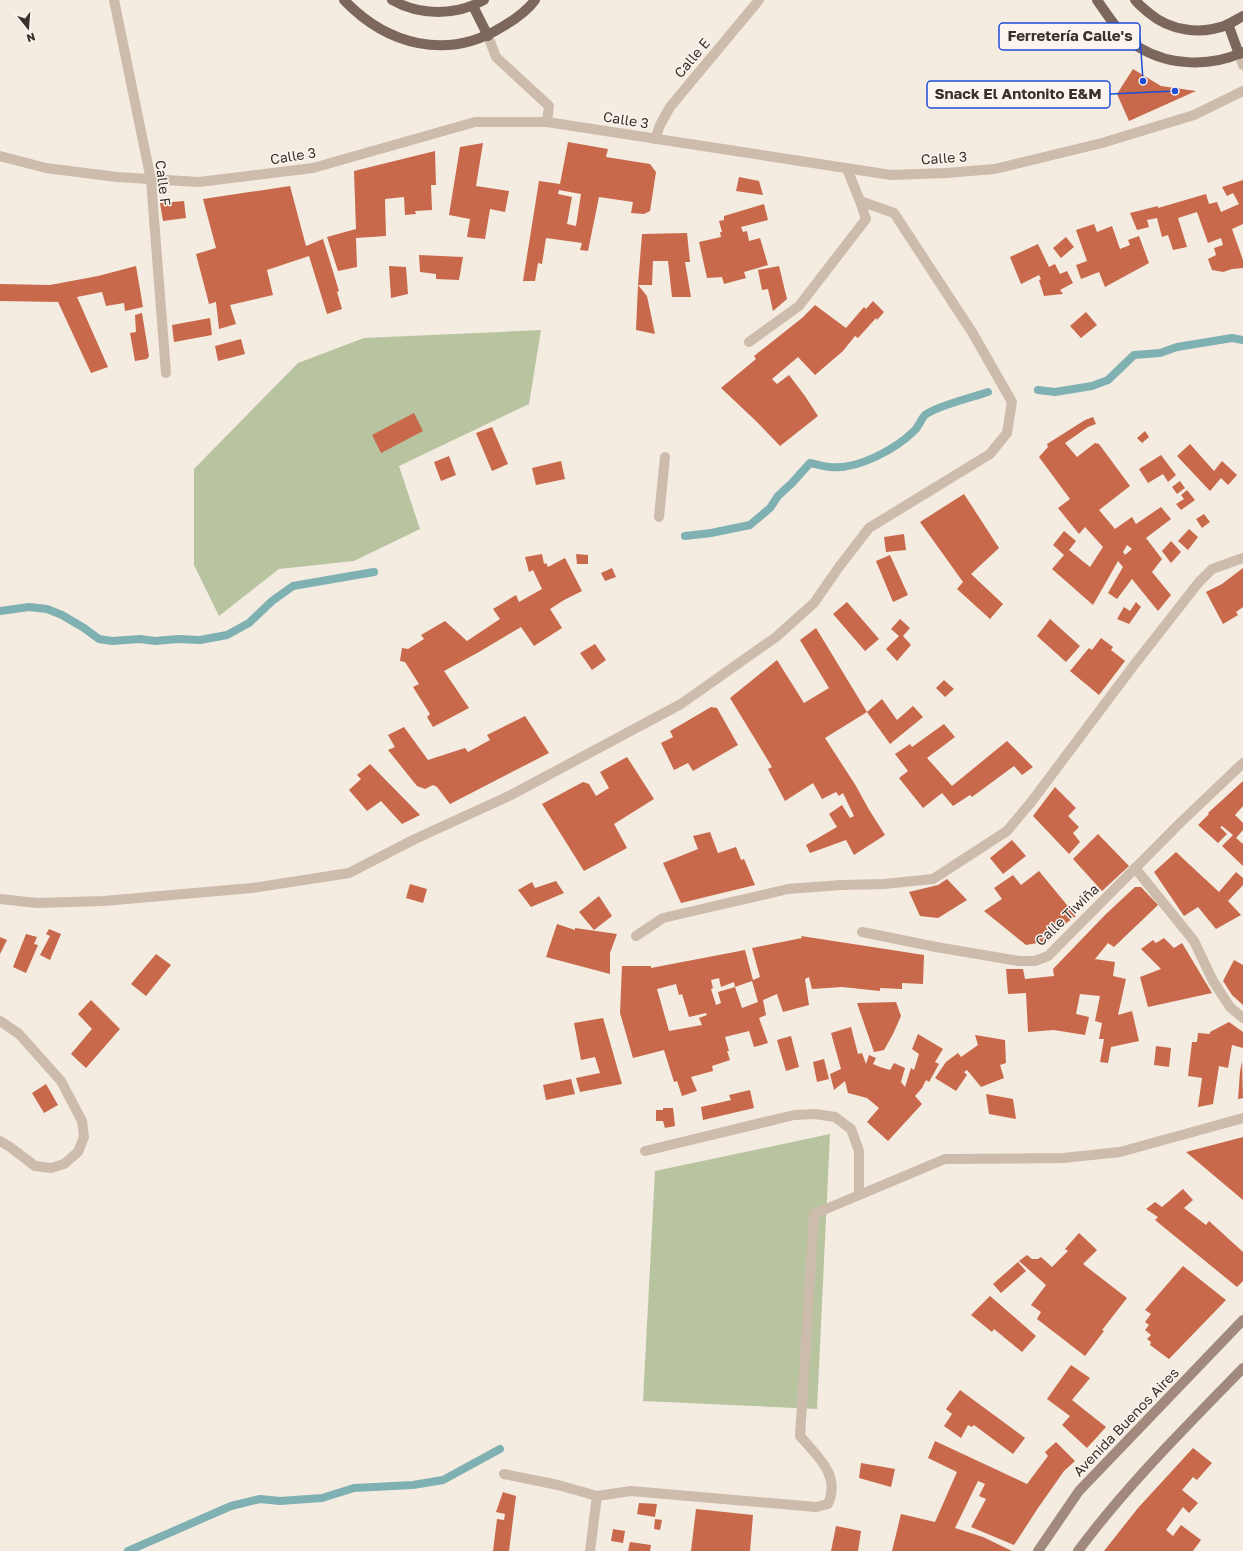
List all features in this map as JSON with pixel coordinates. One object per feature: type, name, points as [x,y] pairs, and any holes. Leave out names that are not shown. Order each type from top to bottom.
[{"type":"main road","points":[[344,0],[357,14],[380,28],[396,37],[422,45],[446,45],[468,42],[488,36],[512,22],[535,0]]},
{"type":"main road","points":[[392,0],[407,7],[430,12],[451,12],[474,6],[484,0]]},
{"type":"main road","points":[[1097,0],[1115,26],[1139,47],[1162,58],[1197,63],[1221,60],[1241,53],[1228,24]]},
{"type":"main road","points":[[1136,0],[1155,18],[1179,28],[1198,30],[1214,28],[1228,24],[1243,16]]},
{"type":"main road","points":[[474,6],[488,36]]},
{"type":"main road","name":"Avenida Buenos Aires","points":[[1038,1551],[1079,1491],[1243,1320]]},
{"type":"main road","points":[[1078,1551],[1100,1521],[1243,1368]]},
{"type":"street","name":"Calle F","points":[[114,0],[151,180],[166,373]]},
{"type":"street","name":"Calle E","points":[[655,139],[660,125],[670,106],[758,0]]},
{"type":"street","points":[[488,36],[496,57],[549,106],[547,122]]},
{"type":"street","points":[[1241,53],[1243,65]]},
{"type":"street","name":"Calle 3","points":[[0,156],[46,168],[117,178],[199,182],[314,168],[475,122],[547,122],[891,175],[946,173],[995,169],[1102,143],[1194,115],[1243,91]]},
{"type":"street","points":[[749,342],[799,306],[866,219],[847,169]]},
{"type":"street","points":[[0,899],[37,903],[104,901],[252,888],[349,873],[415,839],[511,795],[681,704],[776,637],[814,603],[869,528],[990,454],[1008,433],[1012,402],[972,332],[894,213],[860,201]]},
{"type":"street","points":[[659,517],[665,458]]},
{"type":"street","points":[[636,936],[663,918],[788,889],[841,885],[884,884],[933,879],[1007,831],[1032,801],[1134,665],[1199,582],[1212,570],[1243,558]]},
{"type":"street","name":"Calle Tiwiña","points":[[862,932],[992,957],[1035,961],[1048,956],[1181,822],[1243,763]]},
{"type":"street","points":[[1135,868],[1194,941],[1213,981],[1230,1007],[1243,1018]]},
{"type":"street","points":[[0,1021],[20,1034],[61,1081],[82,1121],[84,1136],[78,1152],[64,1164],[52,1168],[35,1166],[0,1141]]},
{"type":"street","points":[[645,1151],[794,1115],[815,1114],[835,1117],[851,1129],[859,1150],[859,1195]]},
{"type":"street","points":[[504,1474],[558,1485],[597,1496],[631,1491],[816,1507],[828,1504],[832,1495],[832,1482],[827,1468],[800,1436],[814,1214],[945,1159],[1063,1158],[1120,1152],[1243,1118]]},
{"type":"street","points":[[590,1551],[597,1496]]},
{"type":"green space","points":[[541,330],[529,404],[399,466],[420,529],[354,561],[279,569],[219,616],[194,565],[194,469],[298,363],[364,338]]},
{"type":"green space","points":[[830,1134],[817,1409],[643,1401],[655,1171]]},
{"type":"building","points":[[1133,69],[1161,86],[1196,91],[1129,121],[1117,94]]},
{"type":"building","points":[[568,142],[608,149],[606,157],[650,164],[656,172],[650,211],[644,214],[631,213],[633,202],[599,197],[588,251],[580,250],[582,243],[546,238],[542,264],[538,263],[535,281],[523,281],[539,181],[560,184]],"holes":[[[559,190],[581,194],[576,226],[567,224],[572,197],[558,194]]]},
{"type":"building","points":[[483,143],[476,186],[509,191],[505,212],[490,209],[485,239],[467,237],[470,219],[449,215],[460,147]]},
{"type":"building","points":[[435,151],[436,185],[431,185],[432,210],[415,211],[416,214],[405,215],[404,197],[385,199],[386,236],[356,238],[357,267],[338,271],[327,237],[356,229],[354,171]]},
{"type":"building","points":[[739,177],[759,181],[763,195],[736,191]]},
{"type":"building","points":[[1243,180],[1243,224],[1232,229],[1243,260],[1243,268],[1223,272],[1212,270],[1208,259],[1216,255],[1214,248],[1223,245],[1221,238],[1208,243],[1197,212],[1178,218],[1187,247],[1173,250],[1168,235],[1162,237],[1157,218],[1147,220],[1149,227],[1137,230],[1130,213],[1158,206],[1158,208],[1206,194],[1209,204],[1217,202],[1221,212],[1239,204],[1233,193],[1227,196],[1222,187]]},
{"type":"building","points":[[290,186],[306,246],[323,239],[339,291],[337,292],[342,309],[327,314],[309,256],[267,270],[273,295],[230,305],[236,324],[219,329],[216,302],[209,304],[196,254],[216,248],[203,199]]},
{"type":"building","points":[[184,201],[186,218],[163,221],[160,203]]},
{"type":"building","points":[[764,204],[768,220],[741,227],[743,232],[747,231],[749,241],[760,238],[768,265],[744,272],[746,278],[724,284],[722,277],[707,278],[699,242],[721,237],[720,232],[722,232],[719,221],[724,220],[724,216]]},
{"type":"building","points":[[1094,224],[1097,232],[1112,226],[1120,249],[1130,245],[1128,240],[1139,236],[1149,263],[1105,287],[1099,272],[1081,279],[1076,265],[1087,261],[1076,230]]},
{"type":"building","points":[[687,233],[690,262],[685,262],[691,297],[672,297],[668,261],[653,261],[652,285],[638,285],[642,234]]},
{"type":"building","points":[[1066,237],[1074,247],[1061,258],[1053,248]]},
{"type":"building","points":[[1038,244],[1049,267],[1055,264],[1060,274],[1067,271],[1073,283],[1060,290],[1063,294],[1044,296],[1039,275],[1021,284],[1010,257]]},
{"type":"building","points":[[419,255],[463,257],[459,280],[436,279],[436,274],[420,272]]},
{"type":"building","points":[[136,266],[143,307],[125,311],[124,303],[106,306],[102,292],[77,297],[108,367],[91,373],[58,302],[0,301],[0,284],[50,285],[98,276]]},
{"type":"building","points":[[389,266],[406,267],[408,294],[391,298]]},
{"type":"building","points":[[779,266],[787,299],[773,311],[768,289],[762,290],[758,270]]},
{"type":"building","points":[[638,285],[647,296],[655,334],[636,330]]},
{"type":"building","points":[[873,301],[884,312],[877,320],[876,318],[858,338],[855,336],[843,351],[815,375],[798,357],[772,379],[777,384],[789,375],[818,416],[780,446],[721,388],[756,359],[754,356],[802,318],[815,305],[846,328],[864,307],[866,309]]},
{"type":"building","points":[[1086,312],[1097,325],[1081,338],[1070,326]]},
{"type":"building","points":[[142,313],[149,356],[147,359],[135,361],[130,333],[136,332],[135,315]]},
{"type":"building","points":[[210,318],[212,335],[174,342],[172,325]]},
{"type":"building","points":[[241,339],[245,354],[218,361],[215,346]]},
{"type":"building","points":[[414,413],[423,431],[381,453],[372,435]]},
{"type":"building","points":[[1093,417],[1096,424],[1088,427],[1065,443],[1077,457],[1095,443],[1099,444],[1130,486],[1099,510],[1115,529],[1132,517],[1136,524],[1161,507],[1171,519],[1146,538],[1162,559],[1152,572],[1171,595],[1158,611],[1132,579],[1117,599],[1108,593],[1123,567],[1118,561],[1093,605],[1052,569],[1064,555],[1053,545],[1064,531],[1076,541],[1069,550],[1090,567],[1103,547],[1085,527],[1079,534],[1058,508],[1070,499],[1039,457],[1048,447],[1047,444],[1085,420]],"holes":[[[1127,545],[1132,549],[1125,555],[1123,552]]]},
{"type":"building","points":[[492,427],[508,464],[492,471],[476,433]]},
{"type":"building","points":[[1145,431],[1149,437],[1142,443],[1137,438]]},
{"type":"building","points":[[1190,444],[1214,471],[1222,461],[1237,475],[1228,485],[1221,478],[1210,491],[1177,456]]},
{"type":"building","points":[[1161,455],[1176,475],[1168,482],[1163,474],[1148,483],[1139,469]]},
{"type":"building","points":[[449,456],[456,475],[441,481],[434,462]]},
{"type":"building","points":[[561,461],[565,479],[536,485],[532,468]]},
{"type":"building","points":[[1180,481],[1185,488],[1177,494],[1172,487]]},
{"type":"building","points":[[1187,490],[1195,500],[1181,510],[1176,504],[1184,499],[1181,495]]},
{"type":"building","points":[[964,494],[999,548],[971,574],[1003,604],[990,619],[957,589],[963,582],[920,522]]},
{"type":"building","points":[[1204,514],[1210,522],[1202,528],[1196,519]]},
{"type":"building","points":[[1189,529],[1198,537],[1188,550],[1178,541]]},
{"type":"building","points":[[904,534],[906,550],[886,552],[884,537]]},
{"type":"building","points":[[1171,541],[1181,552],[1171,563],[1162,551]]},
{"type":"building","points":[[542,554],[544,564],[546,563],[548,567],[565,558],[582,591],[550,609],[562,628],[534,646],[521,627],[444,671],[469,708],[433,727],[427,717],[430,714],[413,687],[419,684],[405,662],[400,661],[402,648],[408,649],[424,639],[421,635],[445,621],[467,641],[500,619],[493,609],[516,595],[519,602],[542,589],[533,570],[529,572],[525,557]]},
{"type":"building","points":[[576,554],[588,555],[588,564],[577,564]]},
{"type":"building","points":[[890,555],[908,595],[893,602],[876,561]]},
{"type":"building","points":[[612,568],[616,577],[605,581],[601,573]]},
{"type":"building","points":[[1243,568],[1243,607],[1236,612],[1238,615],[1223,624],[1206,592],[1222,584]]},
{"type":"building","points":[[847,602],[879,639],[865,651],[833,614]]},
{"type":"building","points":[[1136,602],[1141,607],[1129,624],[1117,619],[1124,607],[1130,611]]},
{"type":"building","points":[[900,619],[910,628],[903,636],[911,645],[897,661],[886,649],[899,636],[891,629]]},
{"type":"building","points":[[1050,619],[1080,646],[1066,662],[1037,636]]},
{"type":"building","points":[[816,628],[867,712],[825,738],[885,835],[854,855],[846,840],[810,853],[806,845],[837,827],[829,814],[842,805],[850,818],[854,816],[843,793],[839,796],[836,792],[822,799],[813,783],[785,801],[768,769],[772,767],[730,698],[777,660],[804,703],[829,688],[800,640]]},
{"type":"building","points":[[1101,638],[1113,647],[1111,650],[1125,661],[1099,695],[1070,671],[1089,648],[1092,650]]},
{"type":"building","points":[[595,644],[606,660],[592,670],[580,653]]},
{"type":"building","points":[[944,680],[954,689],[945,697],[936,688]]},
{"type":"building","points":[[882,699],[897,720],[913,706],[923,717],[890,744],[867,712]]},
{"type":"building","points":[[711,707],[717,708],[738,745],[693,771],[688,763],[674,770],[661,743],[673,737],[670,731]]},
{"type":"building","points":[[525,716],[549,753],[450,804],[437,787],[433,785],[425,789],[417,786],[388,750],[395,747],[388,735],[404,727],[428,760],[465,748],[468,752],[490,740],[487,735]]},
{"type":"building","points":[[944,724],[955,737],[927,758],[952,786],[1007,741],[1033,767],[1022,775],[1014,766],[972,797],[970,795],[953,806],[942,793],[923,808],[899,778],[908,771],[895,754],[910,744],[912,747]]},
{"type":"building","points":[[627,757],[654,799],[614,824],[627,848],[584,871],[542,804],[583,782],[589,784],[596,796],[609,788],[600,772]]},
{"type":"building","points":[[370,764],[420,815],[402,824],[381,801],[367,811],[349,790],[361,779],[357,775]]},
{"type":"building","points":[[1243,781],[1243,806],[1235,815],[1243,823],[1243,830],[1236,838],[1243,844],[1243,866],[1222,846],[1233,835],[1222,826],[1220,827],[1227,834],[1218,843],[1198,825],[1209,814],[1208,813]]},
{"type":"building","points":[[1055,787],[1076,808],[1068,816],[1079,827],[1073,833],[1080,842],[1069,854],[1033,816]]},
{"type":"building","points":[[710,832],[718,853],[736,847],[741,860],[744,859],[755,885],[681,903],[663,863],[698,849],[693,836]]},
{"type":"building","points":[[1098,834],[1129,866],[1102,891],[1073,859]]},
{"type":"building","points":[[1012,840],[1026,856],[1003,874],[990,858]]},
{"type":"building","points":[[1176,852],[1219,892],[1236,872],[1243,878],[1243,885],[1228,901],[1241,915],[1216,929],[1198,907],[1184,916],[1154,872]]},
{"type":"building","points":[[1039,871],[1076,916],[1065,924],[1049,941],[1026,945],[984,911],[1002,899],[994,888],[1013,875],[1021,885]]},
{"type":"building","points":[[947,879],[967,900],[938,918],[920,916],[909,892],[938,885]]},
{"type":"building","points":[[556,881],[564,893],[531,907],[518,890],[532,882],[535,888]]},
{"type":"building","points":[[410,884],[427,889],[423,903],[406,898]]},
{"type":"building","points":[[1135,887],[1141,887],[1158,905],[1114,947],[1108,943],[1095,959],[1115,962],[1113,976],[1126,979],[1118,1015],[1132,1011],[1139,1041],[1111,1047],[1108,1063],[1100,1062],[1104,1039],[1099,1039],[1102,1023],[1095,1021],[1100,996],[1080,994],[1076,1014],[1089,1017],[1085,1035],[1054,1030],[1028,1032],[1026,993],[1008,994],[1006,969],[1023,969],[1025,979],[1054,976],[1053,969],[1106,914]]},
{"type":"building","points":[[599,896],[612,916],[594,930],[579,912]]},
{"type":"building","points":[[557,924],[575,930],[575,928],[617,934],[610,953],[610,974],[546,957]]},
{"type":"building","points":[[49,929],[61,934],[50,960],[40,955],[50,936],[46,934]]},
{"type":"building","points":[[26,934],[37,937],[34,944],[38,945],[26,973],[13,967]]},
{"type":"building","points":[[801,936],[924,955],[923,984],[902,983],[902,989],[880,988],[880,991],[842,987],[812,989],[809,977],[805,979],[809,1005],[783,1012],[777,994],[763,1000],[766,1015],[759,1018],[768,1043],[754,1047],[749,1031],[725,1037],[730,1060],[712,1066],[713,1071],[691,1077],[697,1091],[682,1096],[677,1081],[674,1082],[664,1050],[633,1058],[620,1013],[622,966],[651,966],[651,968],[745,950],[753,980],[760,977],[752,948],[802,938]],"holes":[[[719,978],[721,987],[734,982],[735,987],[718,992],[721,1003],[716,1005],[711,989],[713,988],[711,980]],[[752,981],[758,1002],[742,1008],[735,987]],[[676,984],[679,995],[682,994],[689,1017],[706,1013],[707,1015],[699,1018],[702,1025],[669,1031],[657,989]]]},
{"type":"building","points":[[0,937],[7,940],[0,954]]},
{"type":"building","points":[[1164,938],[1174,948],[1182,943],[1212,993],[1148,1007],[1140,977],[1161,969],[1141,949],[1153,940],[1156,943]]},
{"type":"building","points":[[156,954],[171,965],[146,996],[131,984]]},
{"type":"building","points":[[1234,960],[1243,965],[1243,1005],[1232,995],[1223,981]]},
{"type":"building","points":[[91,1000],[120,1029],[86,1068],[71,1054],[92,1029],[78,1014]]},
{"type":"building","points":[[896,1002],[901,1016],[884,1050],[874,1052],[857,1003]]},
{"type":"building","points":[[603,1018],[622,1084],[580,1092],[576,1078],[600,1073],[595,1057],[581,1060],[574,1023]]},
{"type":"building","points":[[1229,1022],[1243,1032],[1243,1048],[1232,1045],[1228,1068],[1219,1066],[1213,1104],[1198,1107],[1202,1078],[1188,1076],[1192,1042],[1197,1042],[1198,1033],[1210,1034],[1210,1032]]},
{"type":"building","points":[[851,1027],[858,1054],[862,1053],[866,1064],[869,1055],[876,1058],[873,1064],[880,1067],[890,1070],[894,1063],[905,1068],[901,1082],[905,1087],[911,1068],[914,1070],[919,1054],[912,1049],[918,1034],[943,1049],[935,1062],[939,1064],[929,1082],[926,1080],[922,1088],[915,1096],[922,1104],[888,1141],[867,1122],[879,1108],[867,1098],[848,1093],[845,1081],[834,1090],[830,1074],[841,1069],[831,1033]]},
{"type":"building","points":[[975,1035],[1005,1040],[1006,1063],[1000,1065],[1004,1078],[981,1087],[967,1070],[964,1072],[967,1075],[956,1091],[935,1078],[946,1062],[958,1053],[961,1057],[978,1045]]},
{"type":"building","points":[[791,1036],[799,1067],[786,1071],[777,1040]]},
{"type":"building","points":[[1156,1046],[1171,1048],[1169,1067],[1154,1065]]},
{"type":"building","points":[[824,1059],[829,1079],[817,1082],[813,1062]]},
{"type":"building","points":[[1242,1061],[1243,1098],[1238,1099],[1240,1072]]},
{"type":"building","points":[[571,1079],[575,1094],[546,1100],[543,1085]]},
{"type":"building","points":[[46,1084],[58,1105],[44,1113],[32,1093]]},
{"type":"building","points":[[750,1090],[754,1108],[703,1120],[701,1107],[731,1100],[729,1095]]},
{"type":"building","points":[[986,1094],[1013,1099],[1016,1119],[989,1114]]},
{"type":"building","points":[[663,1108],[673,1108],[675,1126],[665,1128],[663,1121],[656,1121],[656,1110],[663,1110]]},
{"type":"building","points":[[1243,1137],[1243,1200],[1186,1152]]},
{"type":"building","points":[[1183,1189],[1193,1200],[1184,1208],[1206,1225],[1209,1221],[1243,1252],[1243,1281],[1237,1287],[1155,1220],[1158,1217],[1146,1209],[1155,1202],[1162,1207]]},
{"type":"building","points":[[1079,1233],[1097,1250],[1083,1264],[1127,1298],[1102,1330],[1104,1331],[1085,1356],[1037,1319],[1041,1312],[1031,1305],[1046,1285],[1019,1261],[1027,1255],[1032,1259],[1038,1259],[1041,1257],[1052,1267],[1068,1251],[1065,1249]]},
{"type":"building","points":[[1018,1262],[1026,1271],[1001,1293],[993,1284]]},
{"type":"building","points":[[1183,1266],[1226,1300],[1169,1359],[1150,1345],[1151,1342],[1147,1339],[1151,1335],[1145,1330],[1149,1325],[1145,1322],[1151,1314],[1145,1310]]},
{"type":"building","points":[[990,1296],[1036,1336],[1022,1352],[994,1329],[992,1332],[971,1315]]},
{"type":"building","points":[[1071,1365],[1090,1378],[1072,1400],[1106,1427],[1087,1448],[1062,1425],[1070,1416],[1047,1399]]},
{"type":"building","points":[[960,1390],[1025,1438],[1013,1454],[974,1425],[972,1427],[968,1425],[961,1438],[944,1426],[952,1414],[946,1409]]},
{"type":"building","points":[[935,1441],[1027,1484],[1048,1456],[1045,1452],[1056,1442],[1075,1461],[1064,1471],[1014,1545],[971,1527],[986,1499],[979,1496],[985,1484],[978,1481],[955,1528],[983,1537],[1012,1551],[892,1551],[901,1514],[935,1522],[957,1472],[928,1458]]},
{"type":"building","points":[[1193,1448],[1212,1463],[1197,1480],[1193,1477],[1182,1490],[1198,1503],[1189,1513],[1183,1507],[1166,1530],[1173,1536],[1181,1525],[1201,1540],[1193,1551],[1104,1551],[1138,1508]]},
{"type":"building","points":[[861,1463],[895,1469],[891,1487],[859,1478]]},
{"type":"building","points":[[503,1492],[516,1496],[509,1551],[493,1551],[497,1519],[504,1520],[505,1514],[496,1512]]},
{"type":"building","points":[[639,1503],[657,1504],[655,1517],[637,1514]]},
{"type":"building","points":[[696,1509],[753,1515],[750,1551],[691,1551]]},
{"type":"building","points":[[655,1519],[662,1520],[660,1530],[654,1529]]},
{"type":"building","points":[[836,1526],[861,1531],[858,1551],[831,1551]]},
{"type":"building","points":[[613,1529],[625,1531],[623,1543],[611,1541]]},
{"type":"building","points":[[630,1542],[651,1545],[650,1551],[628,1551]]},
{"type":"waterway","points":[[1038,390],[1055,392],[1092,386],[1108,380],[1134,355],[1160,353],[1177,347],[1232,338],[1243,340]]},
{"type":"waterway","points":[[685,536],[711,533],[750,525],[770,508],[778,496],[810,463],[828,467],[841,467],[864,462],[898,444],[907,437],[916,428],[922,418],[930,412],[946,405],[988,392]]},
{"type":"waterway","points":[[0,611],[29,607],[47,609],[62,615],[99,639],[112,641],[140,639],[155,641],[178,639],[200,640],[227,635],[249,623],[272,601],[293,586],[374,572]]},
{"type":"waterway","points":[[128,1551],[231,1506],[260,1499],[280,1501],[322,1498],[354,1488],[413,1485],[443,1480],[500,1449]]},
{"type":"place","name":"Ferretería Calle's","points":[[1143,81]]},
{"type":"place","name":"Snack El Antonito E&M","points":[[1175,91]]}]
